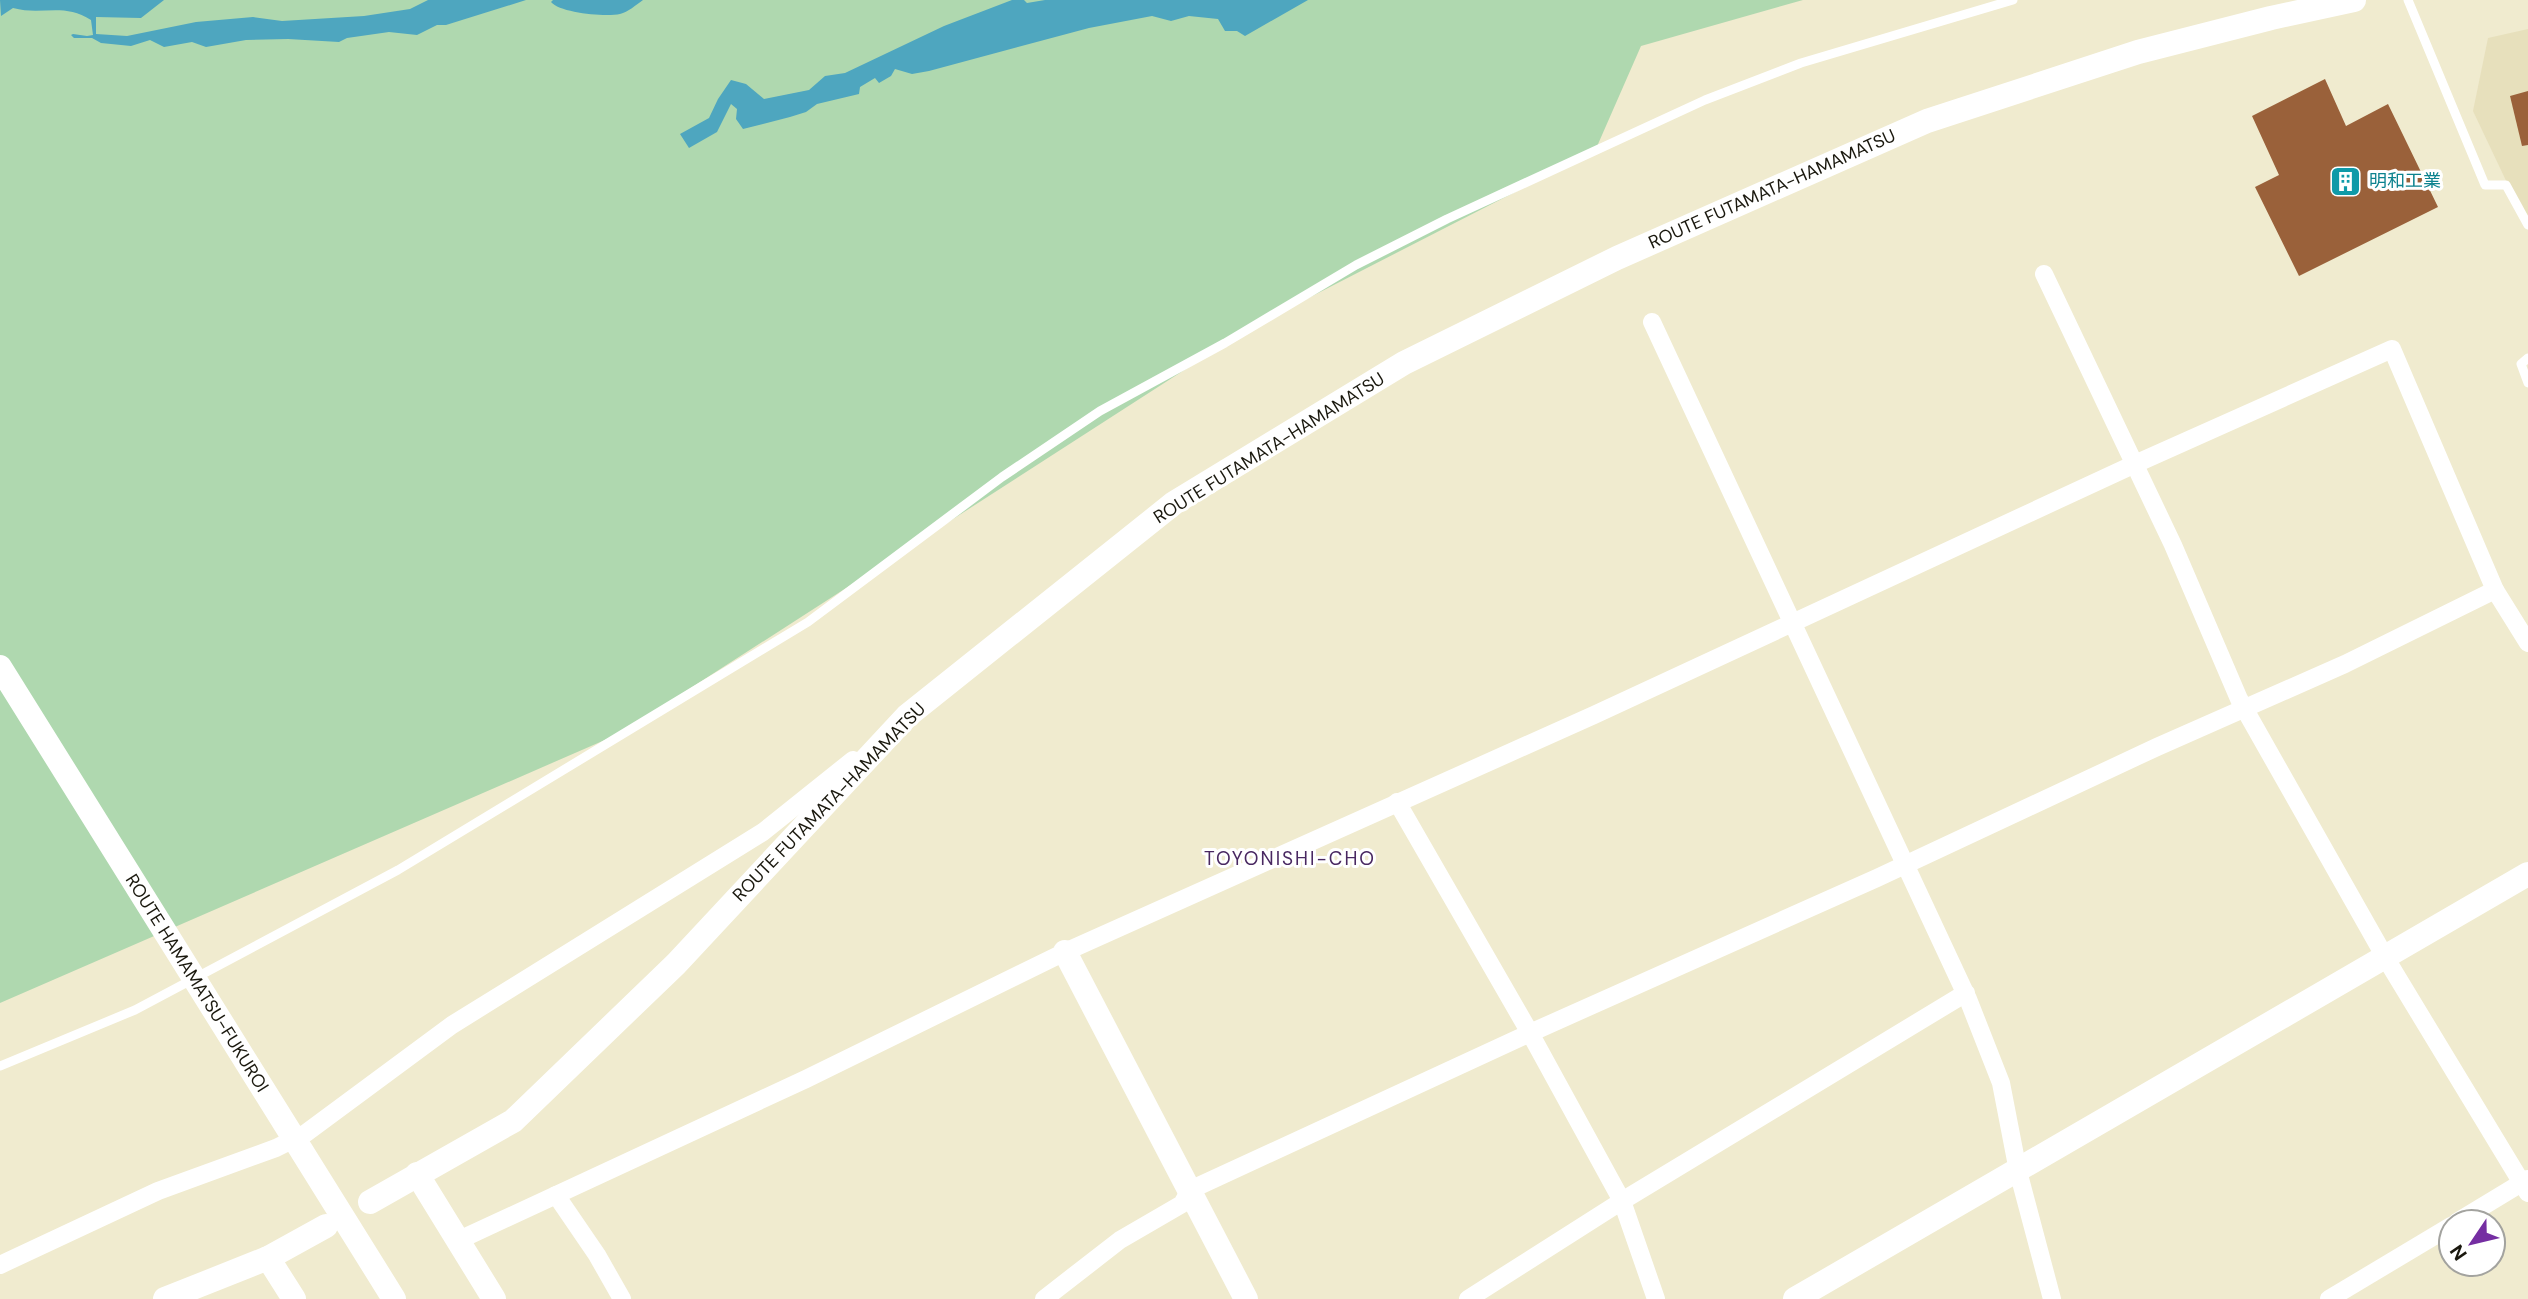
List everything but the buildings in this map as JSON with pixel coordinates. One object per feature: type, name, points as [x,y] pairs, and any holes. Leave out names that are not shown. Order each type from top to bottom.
[{"type":"main road","name":"ROUTE FUTAMATA-HAMAMATSU","points":[[370,1202],[513,1121],[676,964],[907,716],[1174,503],[1404,362],[1617,258],[1927,121],[2138,52],[2354,0]]},
{"type":"main road","name":"ROUTE HAMAMATSU-FUKUROI","points":[[0,667],[394,1299]]},
{"type":"main road","points":[[1795,1299],[2528,874]]},
{"type":"main road","points":[[1065,952],[1246,1299]]},
{"type":"main road","points":[[417,1174],[494,1299]]},
{"type":"main road","points":[[165,1299],[268,1258],[326,1226]]},
{"type":"main road","points":[[268,1258],[294,1299]]},
{"type":"street","points":[[2044,274],[2135,464],[2245,709],[2385,957],[2526,1185],[2483,1208]]},
{"type":"street","points":[[1652,322],[1966,993],[2001,1083],[2018,1171],[2052,1299]]},
{"type":"street","points":[[457,1241],[806,1079],[1065,952],[1594,715],[2135,464],[2392,349],[2495,590],[2528,643]]},
{"type":"street","points":[[1044,1299],[1120,1240],[1182,1204],[1190,1189],[2345,664],[2495,590]]},
{"type":"street","points":[[0,1265],[158,1191],[295,1139],[452,1025],[763,832],[907,716]]},
{"type":"street","points":[[1397,802],[1530,1033],[1622,1201],[1656,1299]]},
{"type":"street","points":[[1468,1299],[1622,1201],[1966,993]]},
{"type":"street","points":[[556,1195],[597,1255],[622,1299]]},
{"type":"street","points":[[2329,1299],[2437,1234]]},
{"type":"lane","points":[[0,1066],[135,1010],[398,870],[808,622],[1002,477],[1100,411],[1225,343],[1356,265],[1459,213],[1705,100],[1801,63],[2013,0]]},
{"type":"lane","points":[[2408,0],[2485,185],[2506,185],[2528,225]]},
{"type":"lane","points":[[2528,358],[2521,364],[2528,383]]},
{"type":"shaded area","points":[[2528,29],[2528,227],[2473,111],[2488,38]]},
{"type":"green space","points":[[0,0],[1803,0],[1641,46],[1595,151],[1248,329],[621,733],[0,1003]]},
{"type":"water","points":[[0,0],[164,0],[141,18],[96,17],[96,34],[127,36],[196,22],[253,17],[282,21],[364,16],[410,9],[428,0],[526,0],[446,25],[437,25],[417,35],[389,32],[347,38],[339,42],[246,40],[206,47],[192,42],[164,47],[150,40],[131,46],[101,43],[92,38],[74,38],[71,35],[93,35],[91,20],[62,10],[33,11],[13,8],[1,16]]},
{"type":"water","points":[[643,0],[623,13],[604,15],[563,9],[551,2]]},
{"type":"water","points":[[1012,0],[1024,0],[1027,3],[1045,0],[1308,0],[1245,36],[1237,31],[1225,31],[1218,19],[1189,16],[1171,21],[1152,16],[1089,28],[929,71],[912,74],[895,69],[891,76],[879,83],[875,78],[860,87],[859,94],[817,104],[806,112],[743,129],[736,119],[737,109],[731,104],[717,132],[689,148],[680,134],[709,118],[731,80],[746,84],[764,99],[809,90],[825,76],[845,73],[944,26]]},
{"type":"place","name":"明和工業","points":[[2346,181]]},
{"type":"district","name":"TOYONISHI-CHO","points":[[1290,858]]}]
